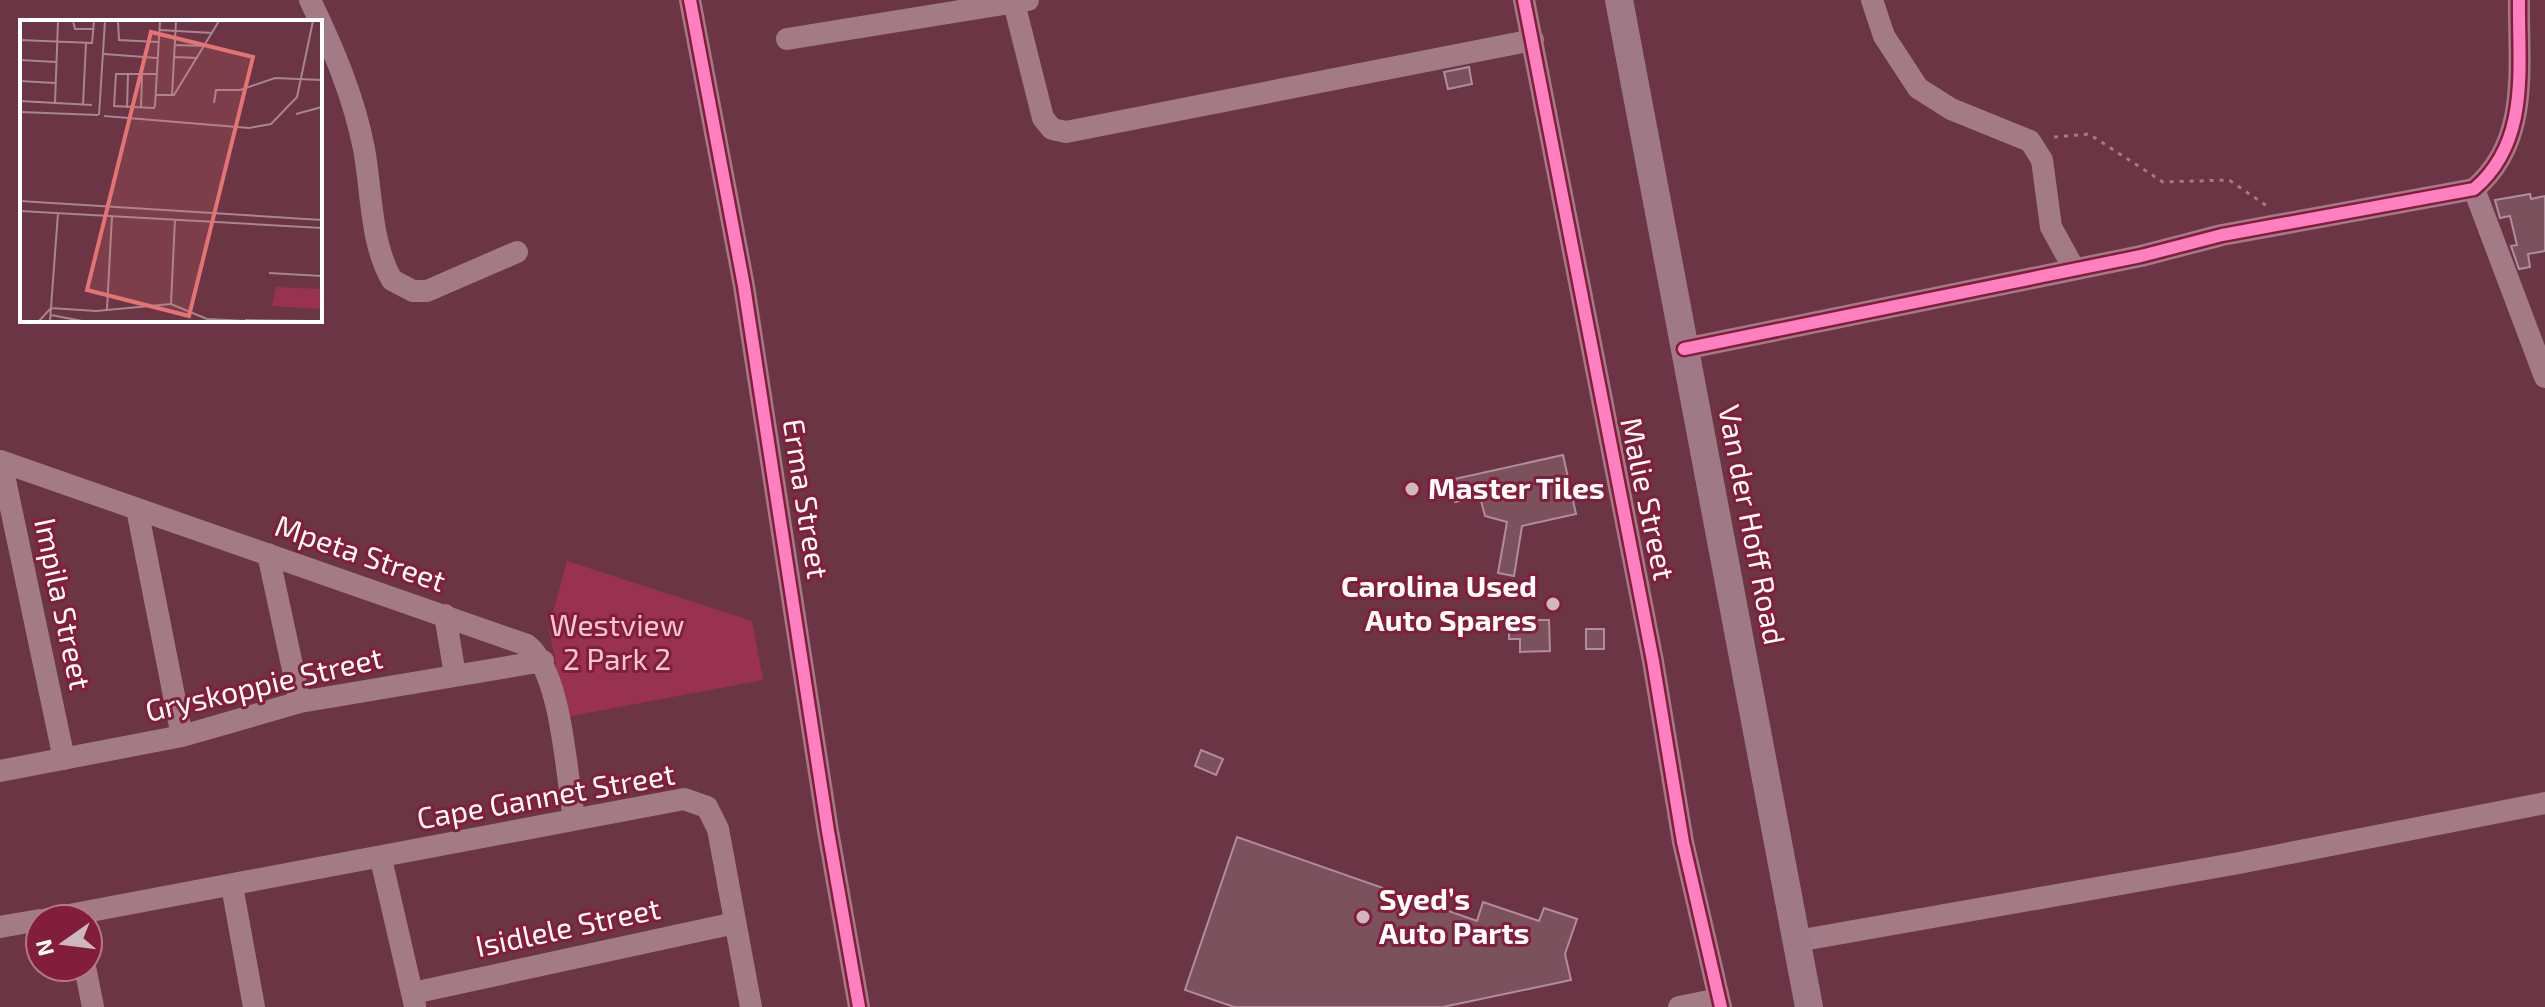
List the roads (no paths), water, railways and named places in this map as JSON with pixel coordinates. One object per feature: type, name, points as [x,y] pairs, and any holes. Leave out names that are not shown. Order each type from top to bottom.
[{"type":"main road","name":"Van der Hoff Road","points":[[1619,0],[1809,1007]]},
{"type":"main road","name":"Van der Hoff Road","points":[[1628,54],[1630,0]]},
{"type":"street","points":[[310,0],[318,20]]},
{"type":"street","name":"Erma Street","points":[[690,0],[744,286],[828,831],[859,1007]]},
{"type":"street","name":"Malie Street","points":[[1524,0],[1653,661],[1683,842],[1720,1003]]},
{"type":"street","points":[[1872,0],[1884,36],[1918,88],[1951,109],[2030,141],[2042,160],[2051,227],[2073,267]]},
{"type":"street","points":[[1684,349],[2283,224],[2474,189],[2501,161],[2517,111],[2519,0]]},
{"type":"street","points":[[787,39],[1022,2],[1043,118],[1052,129],[1066,132],[1533,40]]},
{"type":"street","points":[[322,28],[352,99],[380,253],[392,280],[413,291],[427,291],[517,252]]},
{"type":"street","points":[[2474,189],[2545,377]]},
{"type":"street","name":"Mpeta Street","points":[[1,461],[527,645],[543,661]]},
{"type":"street","name":"Impila Street","points":[[1,461],[64,759]]},
{"type":"street","points":[[137,509],[182,736]]},
{"type":"street","points":[[268,554],[300,702]]},
{"type":"street","points":[[445,615],[455,675]]},
{"type":"street","points":[[543,661],[552,686],[574,818]]},
{"type":"street","name":"Gryskoppie Street","points":[[0,771],[182,736],[300,702],[543,661]]},
{"type":"street","name":"Cape Gannet Street","points":[[104,911],[381,859],[670,799],[698,802],[707,807],[718,829],[751,1007]]},
{"type":"street","points":[[1797,941],[2239,863],[2545,803]]},
{"type":"street","name":"Cape Gannet Street","points":[[381,859],[414,1000]]},
{"type":"street","points":[[232,886],[254,1007]]},
{"type":"street","points":[[0,927],[24,923]]},
{"type":"street","name":"Isidlele Street","points":[[414,1000],[735,923]]},
{"type":"street","points":[[88,983],[93,1007]]},
{"type":"street","points":[[1679,1007],[1720,1003]]},
{"type":"place","name":"Master Tiles","points":[[1412,489]]},
{"type":"place","name":"Carolina Used Auto Spares","points":[[1553,604]]},
{"type":"place","name":"Syed’s Auto Parts","points":[[1363,917]]},
{"type":"park label","name":"Westview 2 Park 2","points":[[617,643]]}]
